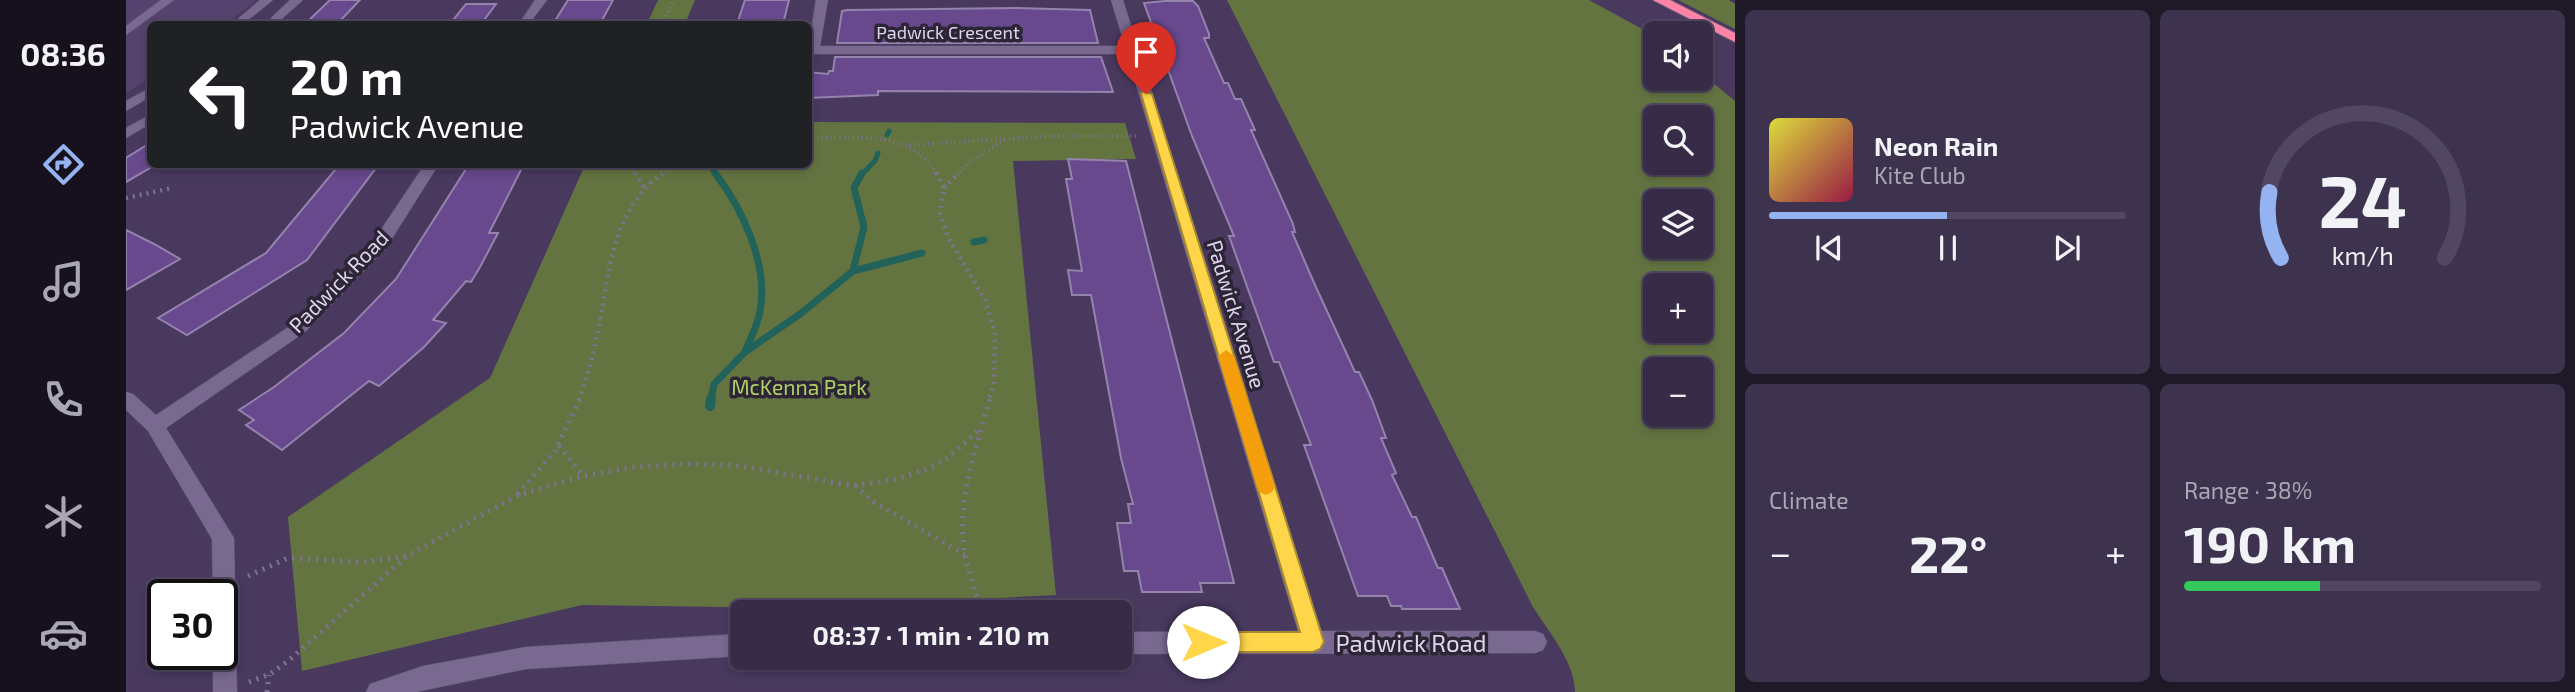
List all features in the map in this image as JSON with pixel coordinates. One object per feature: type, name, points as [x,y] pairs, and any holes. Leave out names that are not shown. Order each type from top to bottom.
[{"type":"highway","points":[[1660,0],[1735,38]]},
{"type":"street","points":[[126,32],[168,0]]},
{"type":"street","points":[[241,21],[267,0]]},
{"type":"street","points":[[273,21],[297,0]]},
{"type":"street","points":[[526,21],[541,0]]},
{"type":"street","name":"Padwick Crescent","points":[[822,0],[813,50],[1133,50]]},
{"type":"street","name":"Padwick Avenue","points":[[1117,0],[1313,642]]},
{"type":"street","points":[[126,107],[147,94]]},
{"type":"street","points":[[126,134],[147,121]]},
{"type":"street","name":"Padwick Road","points":[[155,426],[299,328],[380,244],[429,168]]},
{"type":"street","points":[[126,399],[155,426],[223,538],[224,579]]},
{"type":"street","name":"Padwick Road","points":[[1132,643],[1535,642]]},
{"type":"street","points":[[377,692],[423,678],[526,658],[730,646]]},
{"type":"street","points":[[225,670],[225,691]]},
{"type":"path","points":[[663,21],[674,0]]},
{"type":"path","points":[[812,138],[865,139],[910,145],[1029,136],[1160,137]]},
{"type":"path","points":[[944,188],[971,161],[1008,138]]},
{"type":"path","points":[[910,145],[931,163],[944,188],[940,214],[948,237],[985,300],[995,332],[994,384],[968,473],[962,514],[965,555],[979,600]]},
{"type":"path","points":[[632,168],[644,188]]},
{"type":"path","points":[[518,495],[559,446],[590,368],[604,313],[610,268],[635,198],[644,188],[675,168]]},
{"type":"path","points":[[126,198],[172,188]]},
{"type":"path","points":[[225,691],[270,674],[288,661],[407,556],[518,495],[583,476],[635,467],[734,464],[854,486],[897,480],[948,458],[981,428]]},
{"type":"path","points":[[559,446],[583,476]]},
{"type":"path","points":[[854,486],[874,502],[965,555]]},
{"type":"path","points":[[238,581],[288,558],[363,562],[407,556]]},
{"type":"path","points":[[267,692],[270,674]]},
{"type":"shaded area","points":[[126,0],[257,0],[230,21],[147,21],[147,80],[126,93]]},
{"type":"green space","points":[[658,0],[695,0],[686,21],[648,21]]},
{"type":"green space","points":[[1227,0],[1589,0],[1643,29],[1643,91],[1713,91],[1713,83],[1735,101],[1735,692],[1575,692],[1571,669],[1533,607]]},
{"type":"green space","points":[[1678,0],[1729,0],[1735,4],[1735,29]]},
{"type":"green space","name":"McKenna Park","points":[[812,122],[1125,123],[1136,159],[1013,161],[1056,595],[958,600],[730,600],[730,607],[582,605],[302,671],[288,517],[490,378],[584,168],[812,168]]},
{"type":"building","points":[[330,0],[360,0],[340,21],[308,21]]},
{"type":"building","points":[[568,0],[613,0],[602,21],[555,21]]},
{"type":"building","points":[[745,0],[789,0],[784,21],[738,21]]},
{"type":"building","points":[[1193,1],[1198,6],[1209,34],[1209,38],[1204,38],[1224,83],[1228,83],[1235,99],[1241,99],[1255,130],[1251,130],[1293,224],[1295,232],[1292,232],[1315,285],[1355,372],[1359,372],[1372,400],[1386,438],[1381,438],[1396,473],[1392,475],[1412,517],[1416,517],[1438,568],[1442,568],[1460,609],[1402,609],[1401,606],[1391,606],[1387,596],[1358,596],[1304,445],[1311,445],[1279,362],[1274,362],[1229,236],[1234,236],[1192,136],[1144,3]]},
{"type":"building","points":[[466,4],[496,4],[483,21],[452,21]]},
{"type":"building","points":[[847,10],[1090,10],[1098,43],[837,43],[842,11]]},
{"type":"building","points":[[835,57],[1101,57],[1113,92],[878,91],[878,95],[812,98],[812,72],[828,74],[833,71]]},
{"type":"building","points":[[147,145],[147,168],[150,168],[126,182],[126,158]]},
{"type":"building","points":[[1068,159],[1126,161],[1234,583],[1200,583],[1202,592],[1142,592],[1138,571],[1124,571],[1117,523],[1131,523],[1128,504],[1133,504],[1121,458],[1091,295],[1072,295],[1068,270],[1082,271],[1066,179],[1072,179]]},
{"type":"building","points":[[337,168],[376,168],[307,260],[187,335],[158,318],[266,253]]},
{"type":"building","points":[[522,168],[489,233],[498,233],[480,267],[471,282],[466,281],[433,320],[446,323],[424,347],[379,386],[369,381],[282,450],[246,425],[254,420],[239,410],[274,387],[344,333],[396,279],[466,169]]},
{"type":"building","points":[[126,230],[156,245],[180,259],[126,290]]},
{"type":"waterway","points":[[887,135],[889,131]]},
{"type":"waterway","points":[[861,175],[875,161],[878,153]]},
{"type":"waterway","points":[[712,168],[717,175]]},
{"type":"waterway","points":[[715,173],[743,220],[757,256],[761,275],[759,316],[745,352]]},
{"type":"waterway","points":[[853,271],[864,227],[854,188],[862,173]]},
{"type":"waterway","points":[[974,242],[984,240]]},
{"type":"waterway","points":[[853,271],[922,253]]},
{"type":"waterway","points":[[745,352],[800,314],[853,271]]},
{"type":"waterway","points":[[711,400],[714,384],[745,352]]},
{"type":"waterway","points":[[710,406],[711,399]]},
{"type":"slow traffic","points":[[1226,356],[1266,487]]},
{"type":"route","points":[[1146,94],[1313,642],[1203,642]]}]
